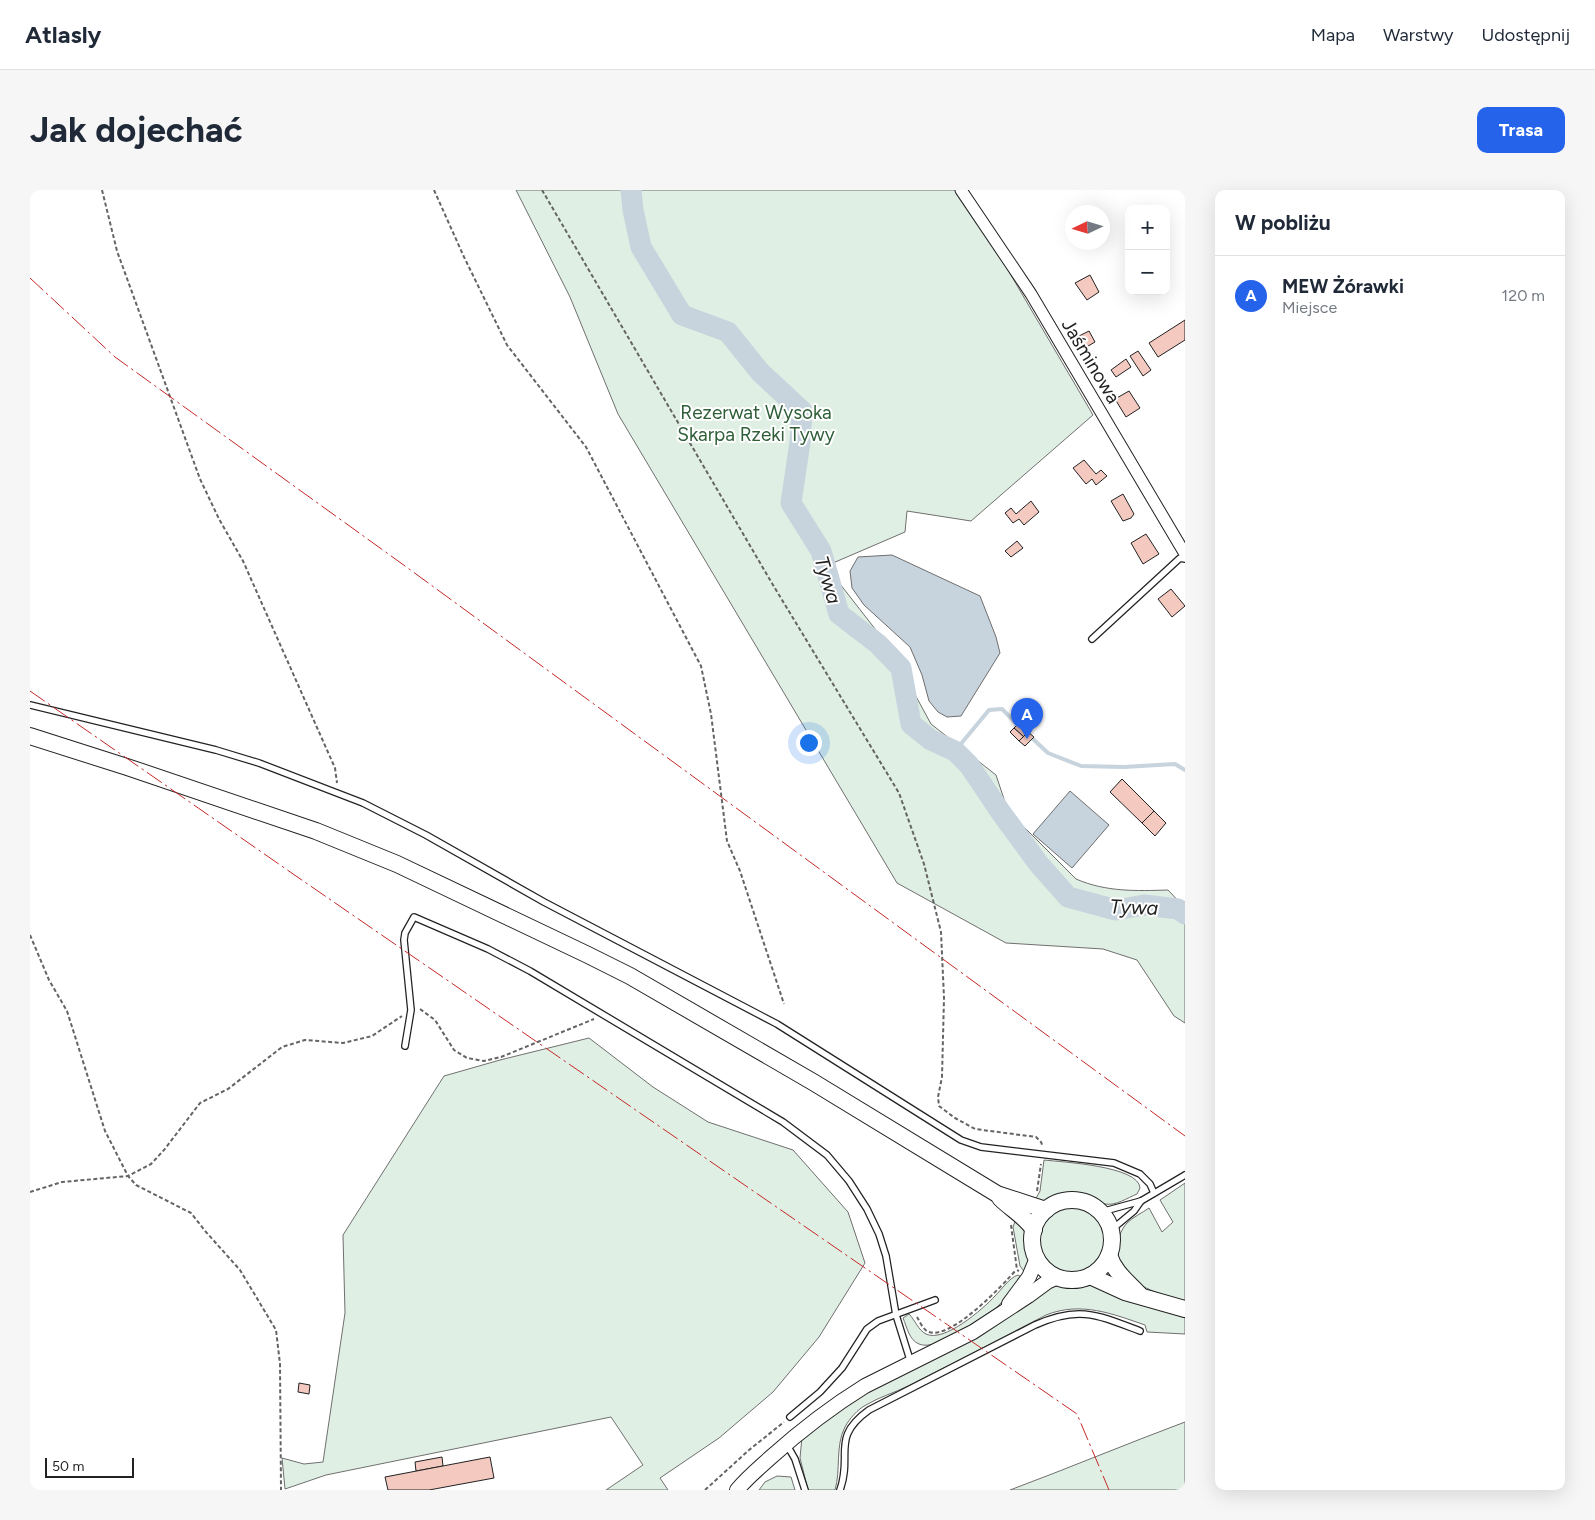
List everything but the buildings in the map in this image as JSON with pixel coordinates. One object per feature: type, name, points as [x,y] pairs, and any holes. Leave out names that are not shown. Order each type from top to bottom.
[{"type":"main road","points":[[30,736],[127,766],[316,831],[397,864],[469,897],[630,976],[813,1082],[997,1194],[1046,1210]]},
{"type":"main road","points":[[997,1194],[1010,1208],[1030,1223],[1034,1230]]},
{"type":"main road","points":[[1070,1200],[1090,1204],[1101,1212],[1106,1218],[1112,1235],[1109,1255],[1102,1267],[1090,1276],[1074,1280],[1058,1277],[1048,1271],[1037,1258],[1033,1244],[1034,1230],[1038,1219],[1046,1210],[1057,1203],[1070,1200]]},
{"type":"main road","points":[[1109,1255],[1120,1274],[1141,1296]]},
{"type":"main road","points":[[1090,1276],[1125,1292],[1185,1309]]},
{"type":"street","name":"Jaśminowa","points":[[961,190],[1031,294],[1185,554]]},
{"type":"street","points":[[1005,1309],[1029,1277],[1037,1258]]},
{"type":"street","points":[[737,1490],[807,1425],[848,1396],[911,1362],[973,1332],[1046,1282],[1058,1277]]},
{"type":"lane","points":[[1092,639],[1180,558],[1185,559]]},
{"type":"lane","points":[[30,705],[216,750],[259,763],[335,791],[394,818],[544,902],[777,1024],[961,1140],[981,1147],[1114,1163],[1140,1174],[1150,1184],[1154,1193]]},
{"type":"lane","points":[[405,1046],[411,1010],[404,940],[405,933],[414,917],[522,966],[783,1122],[827,1155],[849,1181],[868,1209],[886,1256],[896,1315],[911,1362]]},
{"type":"lane","points":[[1101,1212],[1141,1201],[1185,1175]]},
{"type":"lane","points":[[1112,1235],[1116,1226],[1134,1211],[1141,1201]]},
{"type":"lane","points":[[790,1417],[820,1392],[842,1368],[867,1329],[878,1321],[935,1300]]},
{"type":"lane","points":[[840,1490],[845,1440],[849,1429],[857,1419],[869,1410],[1035,1325],[1062,1315],[1079,1313],[1101,1316],[1140,1331]]},
{"type":"lane","points":[[786,1444],[795,1459],[805,1490]]},
{"type":"path","points":[[102,190],[117,251],[200,479],[254,583],[335,768],[338,781],[335,791]]},
{"type":"path","points":[[434,190],[464,257],[508,345],[586,447],[701,666],[711,714],[727,842],[740,871],[784,1004]]},
{"type":"path","points":[[542,190],[772,586],[899,793],[924,864],[941,932],[944,998],[942,1077],[940,1088]]},
{"type":"path","points":[[30,934],[49,980],[68,1011],[105,1131],[128,1176],[136,1185],[191,1213],[240,1270],[276,1330],[280,1364],[281,1490]]},
{"type":"path","points":[[30,1192],[62,1182],[128,1176],[151,1164],[200,1103],[228,1089],[282,1047],[305,1040],[343,1043],[372,1036],[411,1010],[419,1009],[435,1020],[454,1050],[468,1058],[484,1061],[501,1057],[604,1016]]},
{"type":"path","points":[[911,1309],[923,1327],[929,1332],[937,1333],[978,1309],[1017,1270]]},
{"type":"path","points":[[705,1490],[790,1417]]},
{"type":"green space","name":"Rezerwat Wysoka Skarpa Rzeki Tywy","points":[[516,190],[961,190],[1093,415],[971,521],[907,511],[905,532],[826,566],[897,657],[900,667],[931,724],[996,775],[1007,808],[1076,879],[1110,888],[1168,890],[1185,908],[1185,1023],[1174,1016],[1137,960],[1103,949],[1006,943],[897,883],[618,414],[570,297]]},
{"type":"green space","points":[[589,1038],[653,1087],[708,1122],[793,1150],[848,1212],[865,1263],[819,1337],[773,1392],[719,1438],[660,1478],[668,1490],[606,1490],[643,1465],[611,1417],[326,1475],[285,1489],[282,1458],[304,1464],[323,1462],[345,1313],[343,1235],[444,1076]]},
{"type":"green space","points":[[1044,1160],[1098,1166],[1114,1170],[1136,1181],[1140,1188],[1137,1194],[1113,1204],[1101,1203],[1076,1195],[1039,1203],[1034,1202],[1040,1191]]},
{"type":"green space","points":[[1185,1183],[1185,1301],[1151,1290],[1131,1278],[1119,1260],[1118,1241],[1127,1223],[1149,1208],[1162,1232],[1173,1222],[1160,1200]]},
{"type":"green space","points":[[1073,1206],[1086,1209],[1097,1216],[1104,1227],[1107,1240],[1104,1253],[1097,1264],[1086,1271],[1073,1274],[1060,1271],[1049,1264],[1042,1253],[1039,1240],[1042,1227],[1049,1216],[1060,1209]]},
{"type":"green space","points":[[1016,1219],[1026,1230],[1029,1242],[1030,1253],[1026,1274],[1020,1266],[1013,1227]]},
{"type":"green space","points":[[1018,1275],[1023,1278],[997,1307],[960,1333],[948,1339],[927,1345],[919,1344],[907,1329],[903,1318],[909,1314],[926,1334],[943,1334],[973,1316],[1009,1281]]},
{"type":"green space","points":[[1059,1283],[1086,1283],[1185,1318],[1185,1334],[1147,1332],[1145,1325],[1109,1313],[1084,1309],[1059,1311],[1046,1315],[860,1409],[849,1421],[842,1434],[835,1490],[808,1490],[800,1458],[802,1437],[846,1405]]},
{"type":"green space","points":[[1185,1422],[1185,1490],[1010,1490],[1054,1473]]},
{"type":"green space","points":[[777,1476],[791,1477],[795,1490],[759,1490],[765,1482]]},
{"type":"shaded area","points":[[892,555],[980,596],[996,637],[1000,653],[961,716],[947,717],[938,712],[929,701],[922,675],[910,647],[864,605],[852,588],[850,571],[858,557]]},
{"type":"shaded area","points":[[1070,791],[1109,825],[1072,868],[1033,834]]},
{"type":"waterway","name":"Tywa","points":[[631,190],[641,247],[682,315],[728,332],[760,372],[802,411],[800,442],[791,503],[821,551],[839,614],[878,644],[901,668],[911,724],[931,740],[955,751],[969,765],[1038,863],[1068,897],[1116,910],[1144,905],[1178,909],[1185,914]]},
{"type":"waterway","points":[[955,751],[989,710],[1002,709],[1017,724]]},
{"type":"waterway","points":[[1033,739],[1048,753],[1081,766],[1124,767],[1175,764],[1185,770]]},
{"type":"power","points":[[30,278],[115,357],[405,566],[1185,1136]]},
{"type":"power","points":[[30,691],[1077,1414],[1109,1490]]},
{"type":"place","name":"MEW Żórawki","points":[[1027,739]]}]
